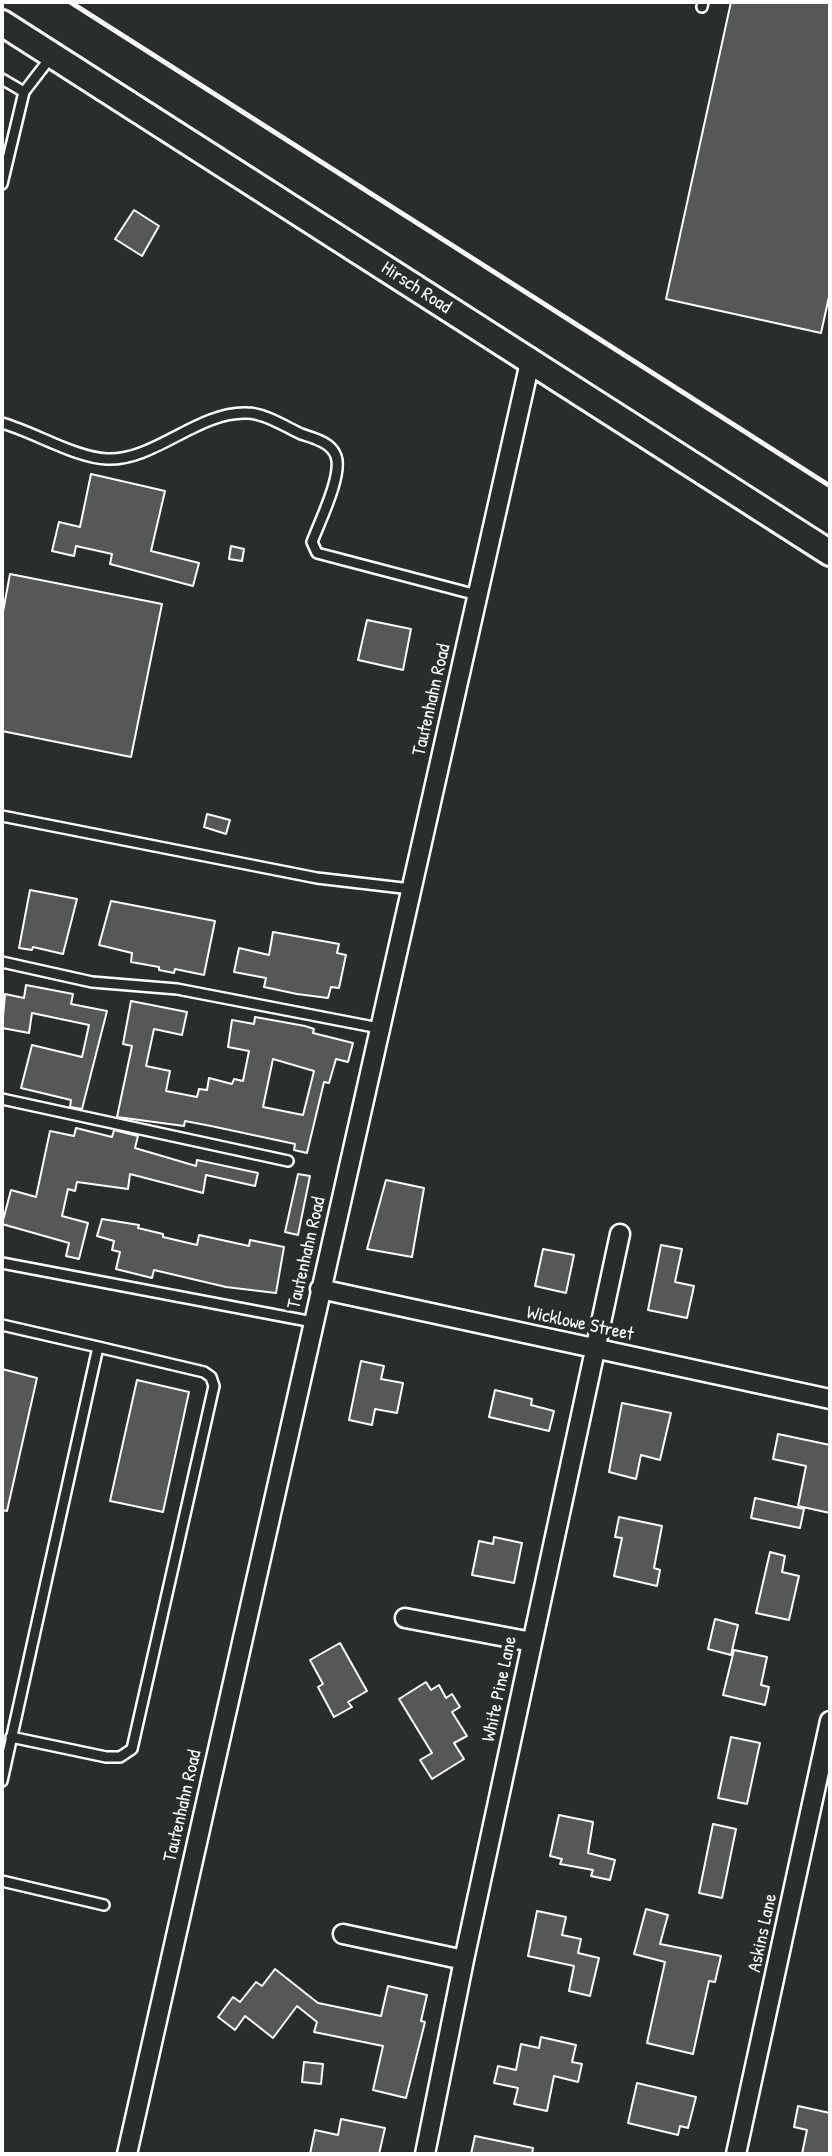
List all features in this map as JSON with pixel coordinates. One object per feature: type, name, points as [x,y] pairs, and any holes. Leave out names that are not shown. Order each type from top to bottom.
[{"type":"main road","name":"Hirsch Road","points":[[2,23],[830,553]]},
{"type":"street","name":"Tautenhahn Road","points":[[127,2154],[530,362]]},
{"type":"street","name":"White Pine Lane","points":[[425,2154],[594,1349],[621,1234]]},
{"type":"street","name":"Wicklowe Street","points":[[320,1289],[830,1399]]},
{"type":"street","points":[[405,1618],[532,1642]]},
{"type":"street","name":"Askins Lane","points":[[736,2154],[830,1721]]},
{"type":"street","points":[[343,1934],[464,1960]]},
{"type":"lane","points":[[2,184],[24,92],[52,55]]},
{"type":"lane","points":[[2,79],[24,92]]},
{"type":"lane","points":[[2,423],[40,435],[77,452],[108,459],[140,451],[217,416],[249,412],[326,444],[337,456],[337,475],[312,542],[317,553],[477,595]]},
{"type":"lane","points":[[2,816],[317,878],[411,889]]},
{"type":"lane","points":[[2,962],[92,982],[177,989],[379,1028]]},
{"type":"lane","points":[[2,1100],[288,1161]]},
{"type":"lane","points":[[2,1263],[313,1322]]},
{"type":"lane","points":[[2,1325],[208,1374],[214,1386],[132,1749],[120,1757],[106,1757],[11,1737]]},
{"type":"lane","points":[[2,1781],[98,1347]]},
{"type":"lane","points":[[2,1881],[104,1905]]},
{"type":"building","points":[[731,2],[830,2],[830,292],[821,333],[666,299]]},
{"type":"building","points":[[134,210],[159,226],[142,256],[115,239]]},
{"type":"building","points":[[91,474],[165,491],[151,551],[199,563],[193,586],[110,564],[112,554],[76,546],[74,556],[52,551],[59,522],[80,527]]},
{"type":"building","points":[[231,546],[244,549],[242,561],[229,559]]},
{"type":"building","points":[[10,574],[162,604],[131,757],[2,731],[2,617]]},
{"type":"building","points":[[367,620],[411,629],[403,670],[358,660]]},
{"type":"building","points":[[207,814],[230,820],[226,834],[204,827]]},
{"type":"building","points":[[30,890],[77,899],[63,954],[33,947],[32,950],[19,948]]},
{"type":"building","points":[[111,901],[215,921],[204,975],[175,969],[174,973],[131,962],[132,953],[99,945]]},
{"type":"building","points":[[273,932],[339,944],[337,953],[346,955],[339,988],[331,987],[328,998],[297,994],[264,987],[266,978],[234,972],[239,948],[269,955]]},
{"type":"building","points":[[26,985],[73,994],[71,1004],[107,1011],[82,1109],[70,1107],[71,1100],[21,1088],[32,1045],[82,1057],[89,1025],[32,1013],[29,1033],[2,1028],[5,994],[24,998]]},
{"type":"building","points":[[131,1001],[187,1012],[182,1035],[154,1029],[146,1066],[170,1071],[166,1091],[197,1097],[199,1089],[207,1090],[209,1078],[232,1084],[234,1079],[243,1081],[249,1051],[228,1047],[232,1020],[254,1024],[255,1017],[305,1026],[314,1029],[313,1033],[353,1043],[348,1062],[336,1059],[329,1083],[324,1082],[307,1153],[294,1150],[295,1144],[185,1121],[184,1126],[117,1117],[132,1046],[123,1044]],"holes":[[[273,1059],[314,1071],[303,1115],[263,1107]]]},
{"type":"building","points":[[76,1128],[112,1137],[114,1130],[138,1136],[135,1148],[196,1166],[197,1160],[258,1173],[255,1186],[206,1175],[203,1193],[130,1174],[128,1189],[77,1182],[75,1191],[68,1189],[62,1216],[88,1223],[79,1259],[66,1256],[69,1243],[2,1224],[11,1190],[36,1197],[50,1131],[74,1136]]},
{"type":"building","points":[[298,1174],[310,1176],[298,1235],[285,1232]]},
{"type":"building","points":[[386,1180],[424,1188],[412,1257],[367,1249]]},
{"type":"building","points":[[102,1219],[139,1225],[138,1228],[163,1234],[163,1237],[197,1245],[199,1235],[249,1246],[250,1240],[284,1247],[276,1293],[226,1287],[154,1270],[152,1278],[116,1269],[120,1252],[112,1250],[114,1241],[97,1236]]},
{"type":"building","points":[[661,1245],[682,1249],[675,1282],[694,1286],[687,1318],[648,1310]]},
{"type":"building","points":[[543,1249],[574,1255],[566,1293],[535,1286]]},
{"type":"building","points":[[361,1361],[384,1366],[381,1379],[403,1383],[397,1413],[375,1409],[372,1425],[349,1420]]},
{"type":"building","points":[[2,1369],[37,1378],[7,1511],[2,1510]]},
{"type":"building","points":[[137,1380],[189,1392],[163,1512],[110,1501]]},
{"type":"building","points":[[495,1390],[532,1399],[531,1405],[554,1411],[549,1431],[489,1417]]},
{"type":"building","points":[[622,1403],[671,1413],[660,1460],[641,1455],[636,1479],[609,1472]]},
{"type":"building","points":[[778,1434],[830,1445],[830,1513],[798,1506],[806,1466],[773,1459]]},
{"type":"building","points":[[755,1498],[804,1509],[800,1528],[751,1518]]},
{"type":"building","points":[[619,1517],[662,1526],[654,1568],[660,1570],[657,1586],[614,1576],[622,1538],[615,1537]]},
{"type":"building","points":[[494,1537],[522,1543],[514,1583],[472,1575],[479,1541],[493,1544]]},
{"type":"building","points":[[770,1552],[785,1556],[782,1572],[799,1576],[789,1620],[756,1613]]},
{"type":"building","points":[[715,1619],[738,1625],[731,1655],[708,1649]]},
{"type":"building","points":[[340,1643],[367,1691],[348,1702],[352,1707],[334,1717],[318,1687],[323,1684],[310,1660]]},
{"type":"building","points":[[734,1650],[767,1657],[761,1685],[769,1687],[765,1705],[723,1695]]},
{"type":"building","points":[[426,1682],[431,1690],[439,1685],[446,1698],[452,1694],[460,1707],[452,1712],[467,1736],[454,1743],[464,1759],[432,1779],[420,1760],[432,1753],[399,1699]]},
{"type":"building","points":[[731,1737],[760,1743],[747,1804],[718,1798]]},
{"type":"building","points":[[559,1815],[593,1822],[588,1853],[615,1860],[610,1880],[591,1876],[593,1870],[560,1864],[562,1859],[550,1856]]},
{"type":"building","points":[[713,1824],[736,1829],[722,1898],[699,1893]]},
{"type":"building","points":[[646,1909],[668,1915],[660,1944],[721,1956],[715,1982],[709,1981],[693,2054],[647,2043],[665,1962],[634,1954]]},
{"type":"building","points":[[537,1911],[566,1917],[562,1935],[581,1939],[578,1953],[599,1958],[590,1996],[569,1991],[574,1966],[528,1956]]},
{"type":"building","points":[[275,1969],[318,2003],[381,2016],[388,1986],[427,1995],[421,2021],[425,2022],[406,2098],[373,2090],[383,2046],[314,2032],[317,2022],[297,2006],[273,2038],[245,2016],[235,2030],[218,2017],[233,1997],[240,2002],[256,1982],[262,1986]]},
{"type":"building","points":[[541,2037],[576,2045],[572,2062],[582,2064],[578,2082],[554,2076],[547,2111],[514,2104],[518,2088],[494,2083],[498,2066],[516,2070],[521,2044],[539,2048]]},
{"type":"building","points":[[304,2062],[323,2064],[321,2084],[302,2082]]},
{"type":"building","points":[[637,2083],[696,2097],[688,2128],[680,2126],[678,2135],[628,2123]]},
{"type":"building","points":[[798,2106],[830,2113],[830,2154],[802,2154],[807,2130],[794,2127]]},
{"type":"building","points":[[341,2119],[385,2128],[379,2154],[310,2154],[315,2130],[338,2135]]},
{"type":"building","points":[[475,2136],[533,2148],[532,2154],[471,2154]]},
{"type":"railway","points":[[70,2],[830,486]]}]
